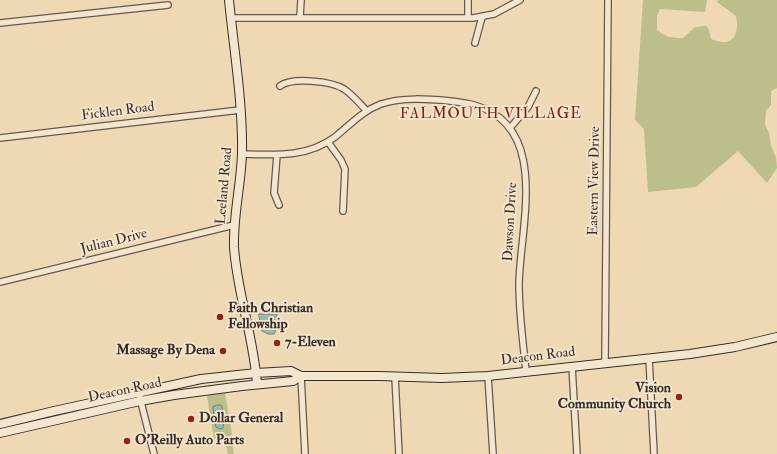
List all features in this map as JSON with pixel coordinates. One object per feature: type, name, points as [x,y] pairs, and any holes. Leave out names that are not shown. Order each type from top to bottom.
[{"type":"main road","name":"Leeland Road","points":[[229,0],[240,110],[242,154],[240,184],[234,225],[236,267],[256,373]]},
{"type":"main road","name":"Deacon Road","points":[[0,424],[201,379],[291,371],[301,376],[442,378],[488,376],[715,350],[777,337]]},
{"type":"main road","points":[[256,373],[257,384]]},
{"type":"main road","name":"Deacon Road","points":[[0,433],[174,394],[257,384],[293,382],[301,376]]},
{"type":"street","points":[[300,18],[301,0]]},
{"type":"street","points":[[468,0],[468,18]]},
{"type":"street","points":[[231,18],[468,18],[482,17],[502,10],[520,0]]},
{"type":"street","name":"Eastern View Drive","points":[[605,362],[608,0]]},
{"type":"street","points":[[0,23],[168,5]]},
{"type":"street","points":[[475,43],[482,17]]},
{"type":"street","points":[[280,86],[291,81],[331,84],[344,89],[367,111]]},
{"type":"street","points":[[510,128],[528,107],[536,91]]},
{"type":"street","name":"Dawson Drive","points":[[242,154],[277,155],[300,153],[328,142],[367,111],[382,104],[400,100],[430,99],[467,103],[488,110],[496,115],[510,128],[520,146],[525,176],[526,207],[519,284],[519,301],[526,372]]},
{"type":"street","name":"Ficklen Road","points":[[0,138],[240,110]]},
{"type":"street","points":[[328,142],[341,160],[345,169],[343,211]]},
{"type":"street","points":[[277,155],[274,194],[279,205]]},
{"type":"street","name":"Julian Drive","points":[[0,282],[234,225]]},
{"type":"street","points":[[649,358],[654,454]]},
{"type":"street","points":[[572,366],[578,454]]},
{"type":"street","points":[[301,376],[305,454]]},
{"type":"street","points":[[488,376],[493,454]]},
{"type":"street","points":[[395,377],[399,454]]},
{"type":"street","points":[[138,392],[154,454]]},
{"type":"green space","points":[[643,0],[707,0],[705,12],[660,9],[657,16],[657,30],[669,37],[683,38],[695,27],[706,26],[709,30],[711,39],[724,42],[729,41],[735,34],[737,29],[736,16],[717,2],[718,0],[777,0],[777,88],[771,91],[771,105],[766,111],[765,125],[776,157],[777,168],[767,183],[738,151],[696,187],[648,192],[644,129],[635,120]]},
{"type":"green space","points":[[225,393],[234,454],[228,454],[224,437],[214,439],[207,396]]},
{"type":"water","points":[[259,314],[277,314],[276,330],[274,334],[268,334],[262,331]]},
{"type":"water","points":[[221,405],[222,407],[224,421],[223,428],[220,429],[216,427],[214,420],[213,407]]},
{"type":"place","name":"Faith Christian Fellowship","points":[[220,317]]},
{"type":"place","name":"7-Eleven","points":[[277,343]]},
{"type":"place","name":"Massage By Dena","points":[[223,351]]},
{"type":"place","name":"Vision Community Church","points":[[679,397]]},
{"type":"place","name":"Dollar General","points":[[191,419]]},
{"type":"place","name":"O'Reilly Auto Parts","points":[[127,441]]},
{"type":"district","name":"FALMOUTH VILLAGE","points":[[491,115]]}]
